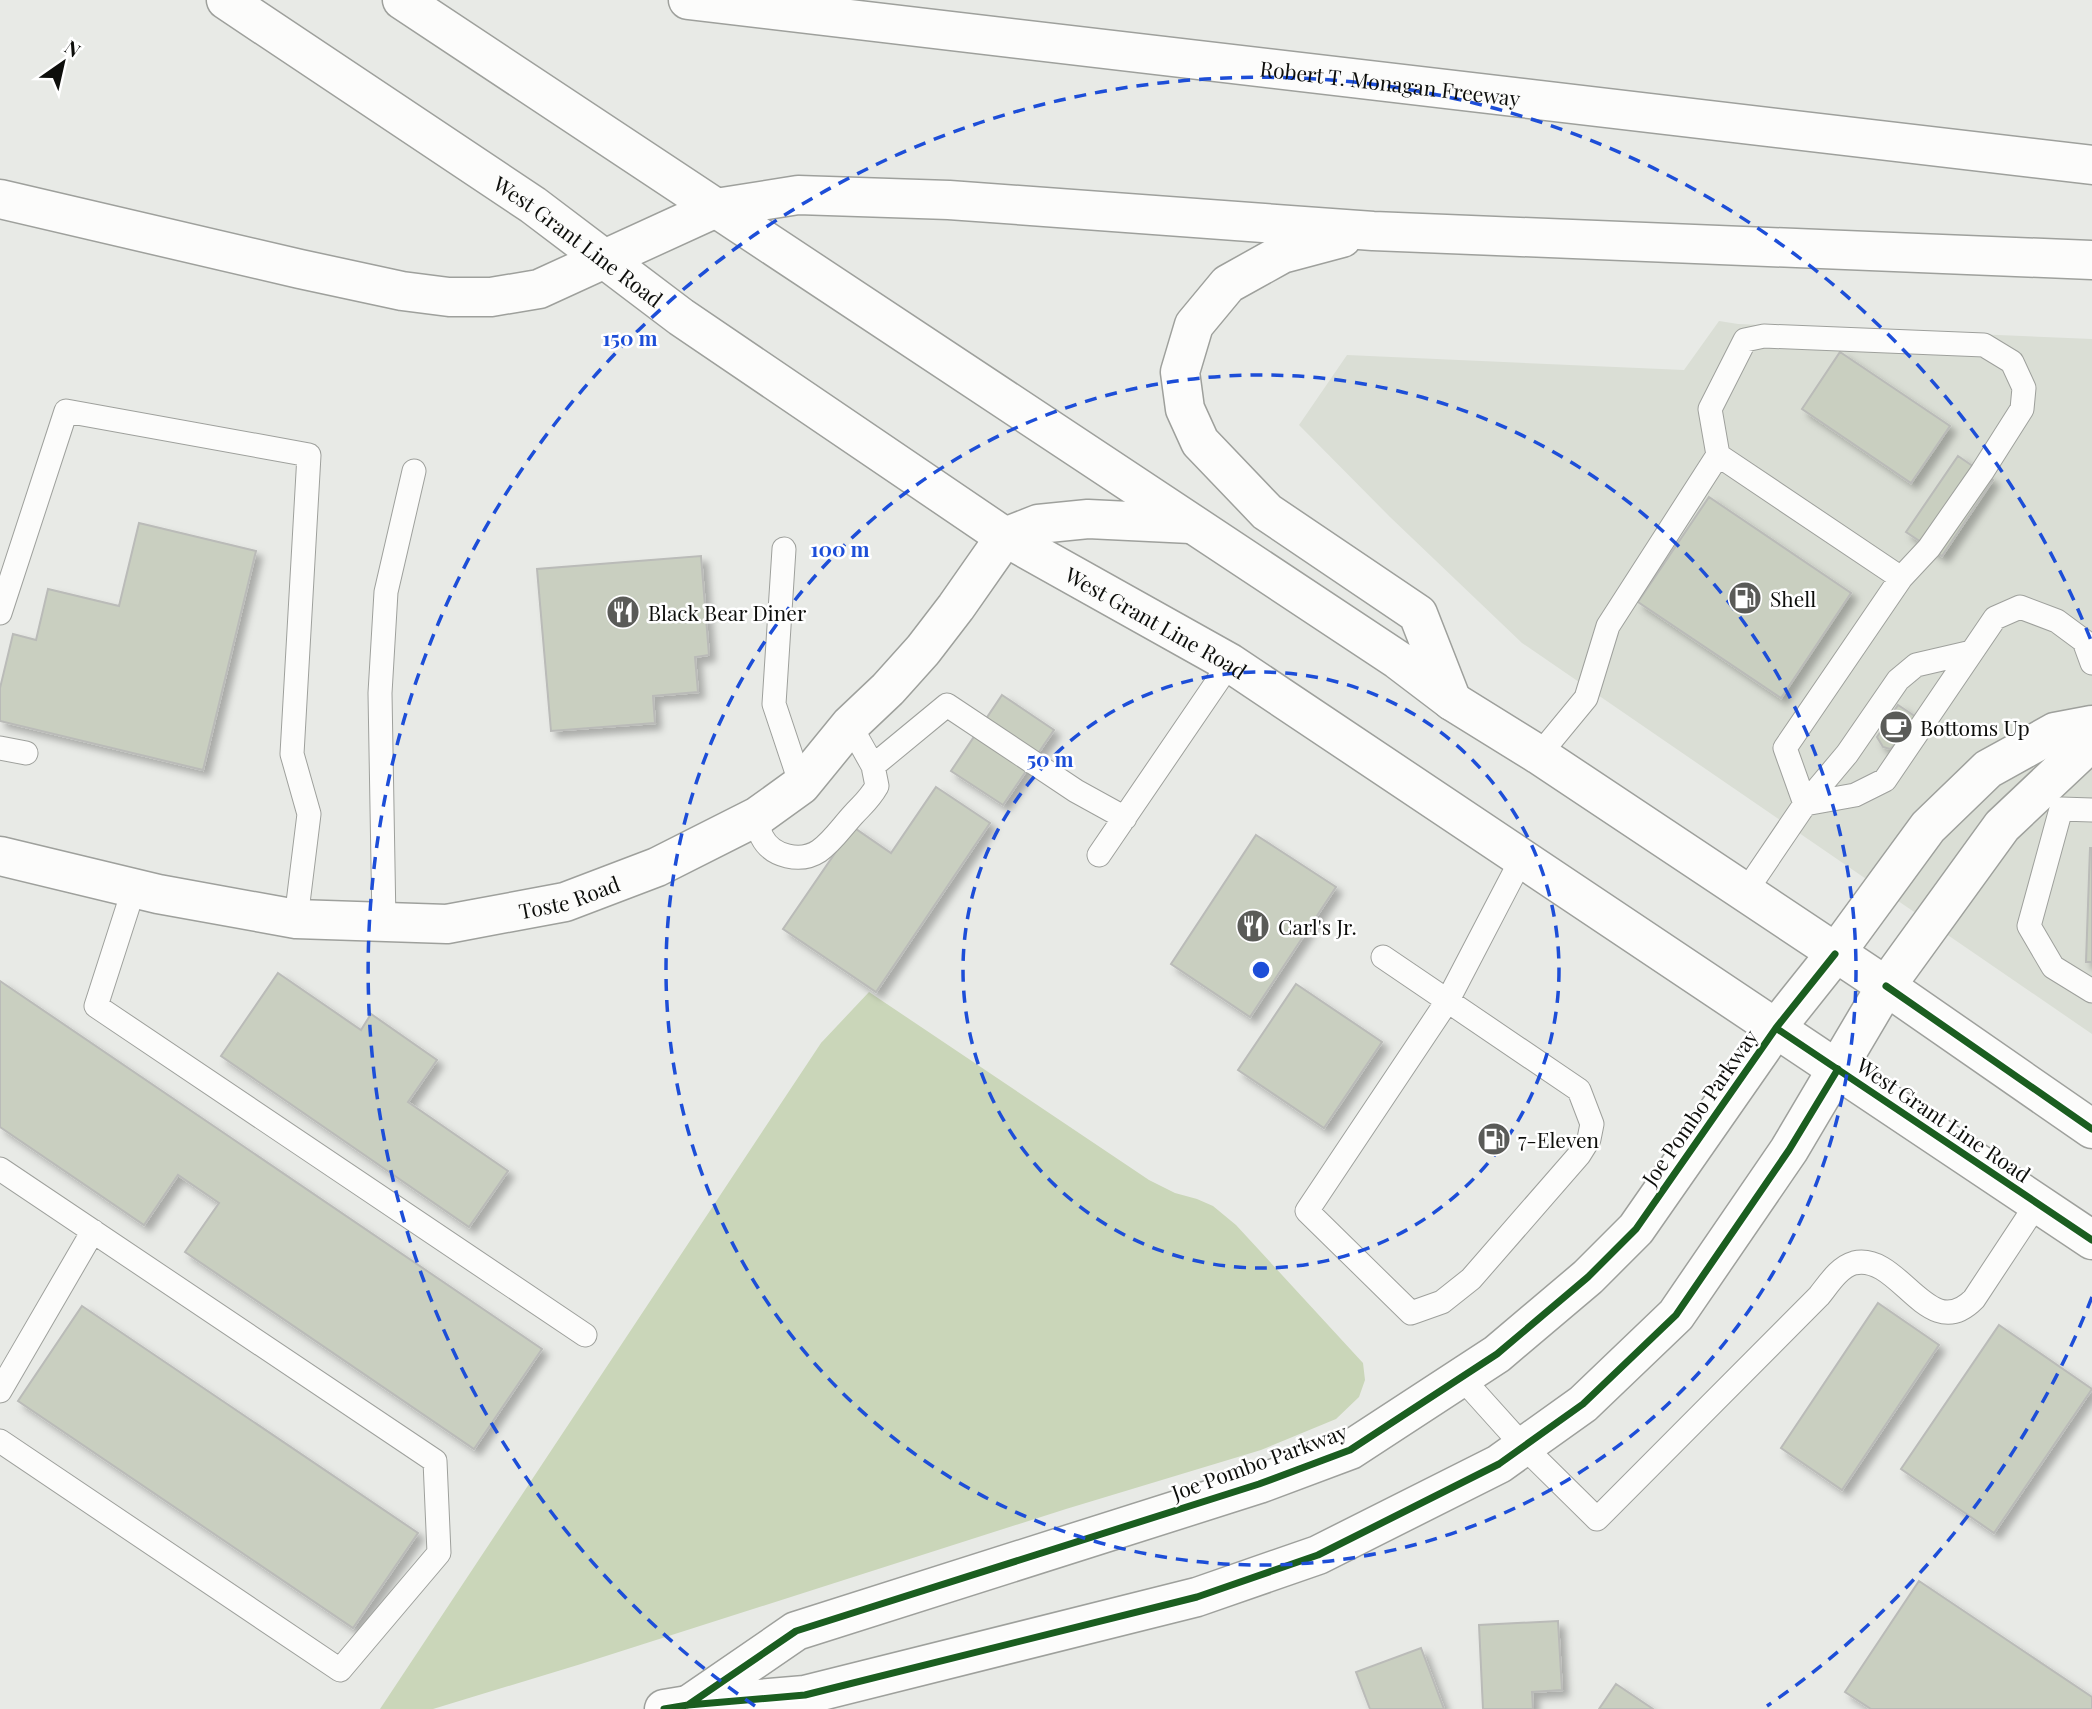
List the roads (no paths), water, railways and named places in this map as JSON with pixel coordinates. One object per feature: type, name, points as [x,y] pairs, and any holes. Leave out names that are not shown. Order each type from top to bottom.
[{"type":"main road","name":"West Grant Line Road","points":[[226,0],[533,205],[681,317],[1005,537],[1230,663],[2092,1240]]},
{"type":"main road","points":[[402,0],[1398,660],[1452,701],[1539,755],[1744,894],[1886,986],[2092,1129]]},
{"type":"main road","name":"Robert T. Monagan Freeway","points":[[688,0],[2092,166]]},
{"type":"main road","points":[[0,199],[300,269],[449,297],[491,297],[540,289],[716,208],[798,195],[949,200],[1373,231],[2092,260]]},
{"type":"main road","points":[[1373,231],[1282,254],[1228,284],[1194,325],[1180,372],[1185,408],[1200,442],[1267,512],[1418,614],[1452,701]]},
{"type":"main road","points":[[1005,537],[1038,524],[1088,519],[1194,524]]},
{"type":"main road","name":"Toste Road","points":[[0,856],[134,888],[296,919],[447,924],[565,902],[657,867],[758,816],[802,785],[850,725],[888,689],[923,650],[1005,537]]},
{"type":"main road","name":"Joe Pombo Parkway","points":[[676,1707],[796,1631],[1259,1484],[1350,1450],[1497,1354],[1588,1277],[1636,1229],[1776,1027],[1835,954],[1928,827],[1988,769],[2055,732],[2092,725]]},
{"type":"main road","name":"Joe Pombo Parkway","points":[[676,1707],[805,1695],[1197,1597],[1318,1555],[1499,1464],[1524,1447],[1583,1404],[1676,1315],[1789,1150],[1886,986],[2002,826],[2092,741]]},
{"type":"lane","points":[[1539,755],[1586,698],[1608,625],[1718,455],[1710,408],[1745,340],[1764,336],[1984,345],[2012,362],[2024,388],[2022,409],[1982,472],[1929,548],[1901,579],[1786,748],[1805,804]]},
{"type":"lane","points":[[0,613],[66,411],[309,455],[292,754],[310,814],[296,919]]},
{"type":"lane","points":[[1718,455],[1901,579]]},
{"type":"lane","points":[[384,922],[380,693],[386,592],[414,471]]},
{"type":"lane","points":[[784,549],[774,704],[802,785]]},
{"type":"lane","points":[[1805,804],[1856,795],[1885,780],[1995,618],[2020,607],[2057,621],[2084,641],[2092,663]]},
{"type":"lane","points":[[1744,894],[1805,804],[1847,754],[1898,680],[1916,665],[1972,652]]},
{"type":"lane","points":[[1099,855],[1230,663]]},
{"type":"lane","points":[[873,766],[947,705],[1076,791],[1125,818]]},
{"type":"lane","points":[[758,816],[762,838],[777,853],[791,857],[808,857],[820,850],[869,800],[877,786],[873,766],[850,725]]},
{"type":"lane","points":[[0,748],[26,753]]},
{"type":"lane","points":[[2092,810],[2061,809],[2029,926],[2053,967],[2092,991]]},
{"type":"lane","points":[[1382,957],[1448,1000],[1579,1090],[1592,1124],[1589,1139],[1579,1155],[1471,1279],[1442,1302],[1411,1313],[1307,1211],[1448,1000],[1522,858]]},
{"type":"lane","points":[[134,888],[96,1006],[585,1335]]},
{"type":"lane","points":[[0,1169],[435,1461],[439,1553],[340,1670],[0,1441]]},
{"type":"lane","points":[[1461,1377],[1524,1447],[1597,1519],[1819,1296],[1834,1277],[1852,1264],[1877,1265],[1931,1307],[1949,1314],[1964,1309],[1974,1299],[2038,1202]]},
{"type":"lane","points":[[0,1391],[93,1231]]},
{"type":"place","name":"Shell","points":[[1745,598]]},
{"type":"place","name":"Black Bear Diner","points":[[623,612]]},
{"type":"place","name":"Bottoms Up","points":[[1896,727]]},
{"type":"place","name":"Carl's Jr.","points":[[1253,926]]},
{"type":"place","name":"7-Eleven","points":[[1494,1139]]}]
